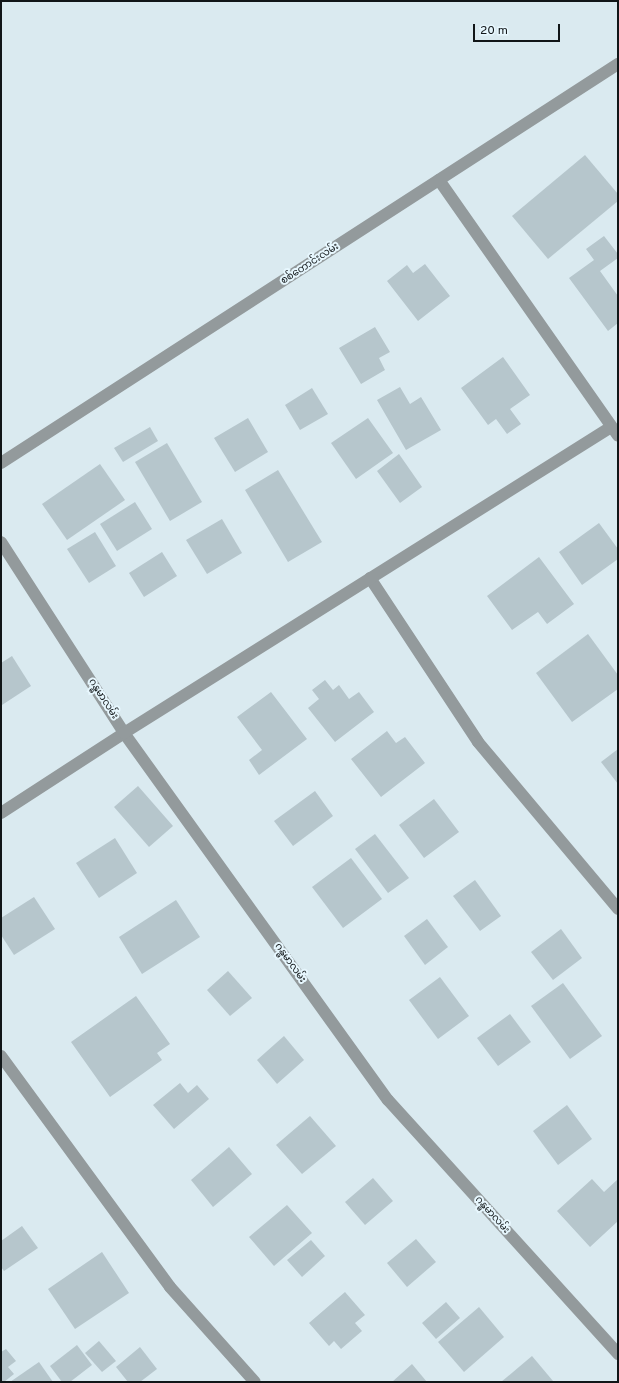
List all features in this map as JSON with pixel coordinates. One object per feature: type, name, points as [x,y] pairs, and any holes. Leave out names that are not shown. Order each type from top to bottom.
[{"type":"street","name":"စစ်တောင်းလမ်း","points":[[1,463],[618,64]]},
{"type":"street","points":[[1,813],[124,733],[370,578],[615,432],[439,180]]},
{"type":"street","name":"ဂန္ဓမာလမ်း","points":[[1,542],[124,733],[388,1100],[618,1354]]},
{"type":"street","points":[[370,578],[478,742],[618,909]]},
{"type":"street","points":[[1,1056],[170,1287],[255,1382]]},
{"type":"building","points":[[585,155],[618,194],[618,201],[548,259],[512,216]]},
{"type":"building","points":[[604,236],[618,254],[618,258],[600,271],[618,296],[618,323],[608,331],[569,278],[594,260],[586,249]]},
{"type":"building","points":[[425,264],[450,296],[418,321],[387,281],[407,265],[413,273]]},
{"type":"building","points":[[375,327],[390,352],[379,358],[385,370],[361,384],[339,348]]},
{"type":"building","points":[[503,357],[530,395],[510,409],[521,424],[507,434],[496,419],[488,425],[461,388]]},
{"type":"building","points":[[400,387],[410,404],[421,397],[441,430],[406,450],[377,400]]},
{"type":"building","points":[[312,388],[328,414],[300,430],[285,405]]},
{"type":"building","points":[[248,418],[268,452],[235,472],[214,438]]},
{"type":"building","points":[[368,418],[393,453],[356,479],[331,443]]},
{"type":"building","points":[[150,427],[158,441],[123,462],[114,448]]},
{"type":"building","points":[[167,443],[202,502],[170,521],[135,462]]},
{"type":"building","points":[[399,454],[422,487],[400,503],[377,471]]},
{"type":"building","points":[[100,464],[125,500],[67,540],[42,504]]},
{"type":"building","points":[[278,470],[322,542],[288,562],[245,490]]},
{"type":"building","points":[[135,502],[152,529],[117,551],[100,524]]},
{"type":"building","points":[[222,519],[242,553],[207,574],[186,540]]},
{"type":"building","points":[[599,523],[618,549],[618,559],[582,585],[559,552]]},
{"type":"building","points":[[95,532],[116,566],[89,583],[67,549]]},
{"type":"building","points":[[162,552],[177,576],[144,597],[129,573]]},
{"type":"building","points":[[539,557],[574,604],[547,624],[538,612],[512,630],[487,596]]},
{"type":"building","points":[[588,634],[618,675],[618,689],[572,722],[536,673]]},
{"type":"building","points":[[12,656],[31,686],[2,705],[1,663]]},
{"type":"building","points":[[325,680],[333,690],[339,685],[349,699],[359,692],[374,712],[335,742],[308,708],[319,699],[312,690]]},
{"type":"building","points":[[271,692],[307,739],[259,775],[249,760],[262,750],[237,717]]},
{"type":"building","points":[[387,731],[396,743],[405,737],[425,763],[381,797],[351,759]]},
{"type":"building","points":[[618,749],[618,784],[601,762]]},
{"type":"building","points":[[138,786],[173,826],[149,847],[114,807]]},
{"type":"building","points":[[315,791],[333,816],[293,846],[274,821]]},
{"type":"building","points":[[434,799],[459,832],[424,858],[399,825]]},
{"type":"building","points":[[375,834],[409,878],[388,893],[355,849]]},
{"type":"building","points":[[115,838],[137,873],[99,898],[76,863]]},
{"type":"building","points":[[351,858],[382,899],[343,928],[312,887]]},
{"type":"building","points":[[475,880],[501,916],[480,931],[453,896]]},
{"type":"building","points":[[34,897],[55,929],[14,955],[1,935],[1,918]]},
{"type":"building","points":[[176,900],[200,937],[142,974],[119,937]]},
{"type":"building","points":[[427,919],[448,947],[425,965],[404,936]]},
{"type":"building","points":[[561,929],[582,958],[553,980],[531,952]]},
{"type":"building","points":[[228,971],[252,998],[230,1016],[207,990]]},
{"type":"building","points":[[440,977],[469,1016],[438,1039],[409,1000]]},
{"type":"building","points":[[563,983],[602,1036],[570,1059],[531,1006]]},
{"type":"building","points":[[136,996],[170,1044],[157,1053],[162,1060],[110,1097],[71,1042]]},
{"type":"building","points":[[510,1014],[531,1042],[498,1066],[477,1038]]},
{"type":"building","points":[[284,1036],[304,1060],[277,1084],[257,1060]]},
{"type":"building","points":[[180,1083],[188,1093],[197,1085],[209,1099],[174,1129],[153,1105]]},
{"type":"building","points":[[567,1105],[592,1139],[558,1165],[533,1131]]},
{"type":"building","points":[[310,1116],[336,1146],[302,1174],[276,1145]]},
{"type":"building","points":[[229,1147],[252,1174],[213,1207],[191,1180]]},
{"type":"building","points":[[373,1178],[393,1201],[365,1225],[345,1202]]},
{"type":"building","points":[[592,1179],[604,1192],[618,1179],[618,1221],[590,1247],[557,1211]]},
{"type":"building","points":[[287,1205],[312,1233],[274,1266],[249,1237]]},
{"type":"building","points":[[22,1226],[38,1248],[4,1271],[1,1267],[1,1241]]},
{"type":"building","points":[[416,1239],[436,1262],[407,1287],[387,1263]]},
{"type":"building","points":[[311,1240],[325,1256],[302,1277],[287,1260]]},
{"type":"building","points":[[102,1252],[129,1293],[75,1329],[48,1289]]},
{"type":"building","points":[[345,1292],[365,1315],[355,1323],[362,1331],[341,1349],[334,1341],[329,1346],[309,1323]]},
{"type":"building","points":[[446,1302],[460,1318],[436,1339],[422,1323]]},
{"type":"building","points":[[479,1307],[504,1337],[464,1372],[438,1342]]},
{"type":"building","points":[[99,1341],[116,1361],[102,1372],[85,1353]]},
{"type":"building","points":[[77,1345],[92,1365],[70,1382],[62,1382],[50,1366]]},
{"type":"building","points":[[140,1347],[157,1369],[140,1382],[128,1382],[116,1367]]},
{"type":"building","points":[[6,1349],[16,1361],[8,1367],[14,1374],[4,1382],[1,1382],[1,1352]]},
{"type":"building","points":[[532,1356],[553,1381],[501,1382]]},
{"type":"building","points":[[39,1362],[53,1382],[10,1382]]},
{"type":"building","points":[[412,1364],[427,1382],[392,1382]]}]
